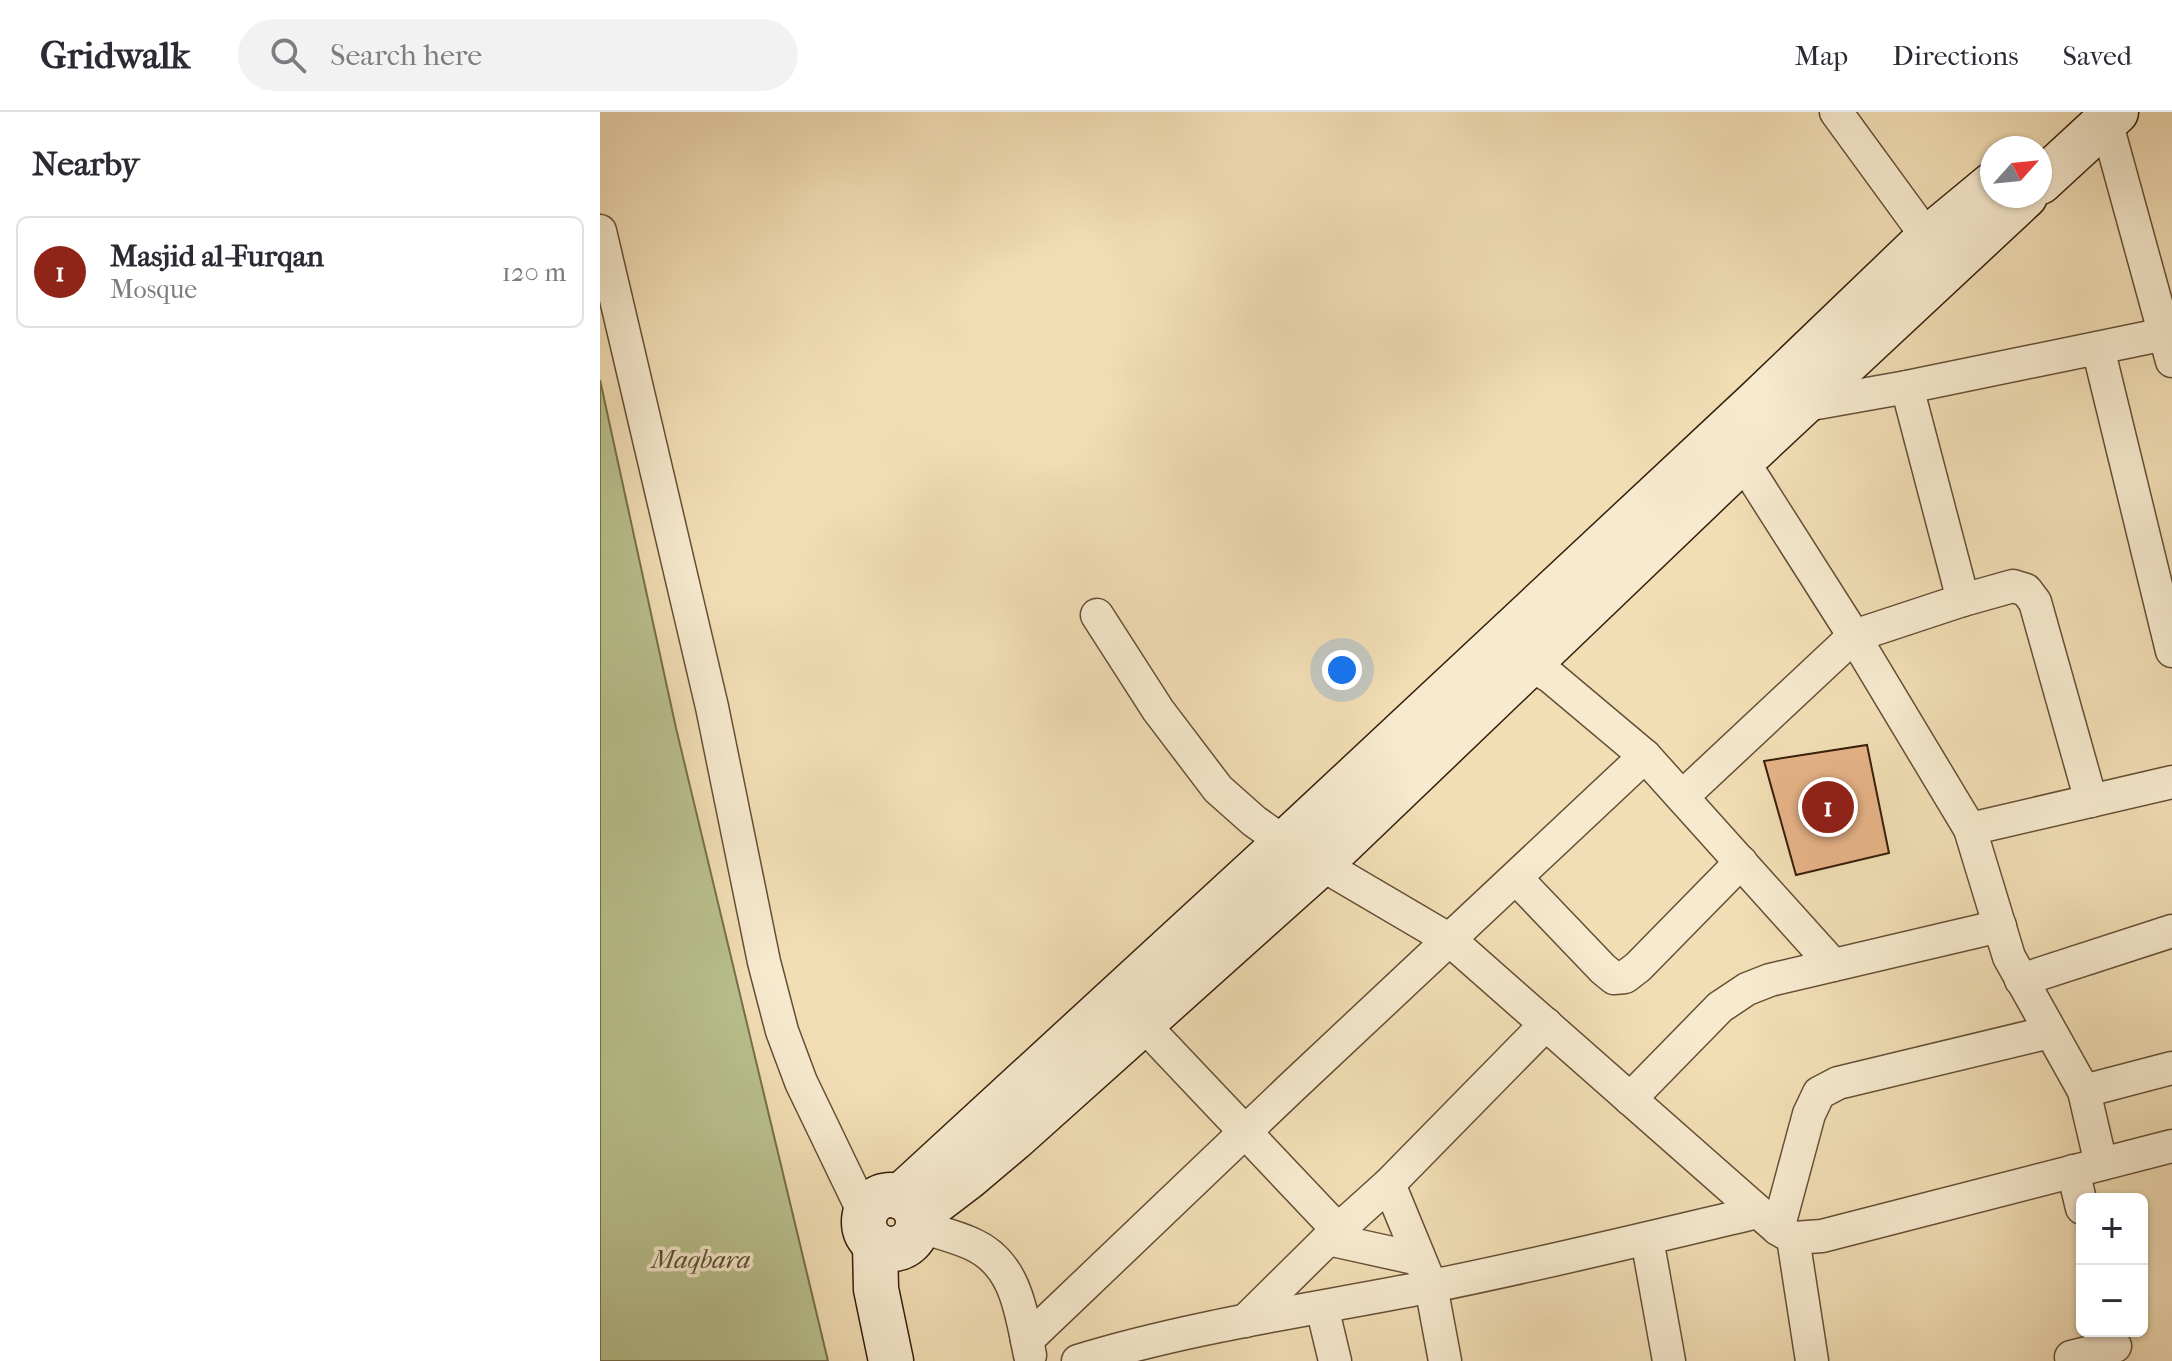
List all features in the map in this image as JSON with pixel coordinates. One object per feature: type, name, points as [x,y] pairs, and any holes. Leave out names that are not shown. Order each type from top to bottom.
[{"type":"main road","points":[[2052,138],[2099,114]]},
{"type":"main road","points":[[2052,168],[2099,114]]},
{"type":"main road","points":[[895,1219],[990,1158],[1142,1023],[1302,853],[1757,402],[1928,238],[1980,195]]},
{"type":"main road","points":[[891,1361],[876,1289],[895,1219],[1302,853],[1529,664],[2012,208]]},
{"type":"street","points":[[1836,112],[1928,238]]},
{"type":"street","points":[[1800,406],[2098,348],[2168,347],[2099,114]]},
{"type":"street","points":[[600,231],[712,707],[764,962],[782,1031],[801,1082],[895,1219],[971,1243],[999,1263],[1014,1287],[1029,1350]]},
{"type":"street","points":[[2098,348],[2172,651]]},
{"type":"street","points":[[1907,387],[1963,600]]},
{"type":"street","points":[[1742,460],[1854,636],[1970,829],[2009,957],[2084,1091],[2087,1168],[2084,1193]]},
{"type":"street","points":[[1682,797],[1854,636],[2013,586],[2026,590],[2035,602],[2091,801]]},
{"type":"street","points":[[1097,615],[1158,710],[1218,789],[1254,821],[1302,853],[1450,940],[1776,1226]]},
{"type":"street","points":[[1529,664],[1551,677],[1645,756],[1833,965]]},
{"type":"street","points":[[1029,1350],[1245,1131],[1645,756]]},
{"type":"street","points":[[1970,829],[2172,782]]},
{"type":"street","points":[[1516,878],[1614,978],[1625,977],[1638,967],[1741,862]]},
{"type":"street","points":[[1630,1099],[1720,1007],[1747,989],[1770,980],[2000,926]]},
{"type":"street","points":[[2021,980],[2172,931]]},
{"type":"street","points":[[1142,1023],[1245,1131],[1333,1234],[1425,1272]]},
{"type":"street","points":[[1245,1321],[1389,1184],[1546,1024]]},
{"type":"street","points":[[1812,1361],[1776,1226],[1809,1114],[1819,1093],[1838,1083],[2050,1032]]},
{"type":"street","points":[[2084,1091],[2172,1068]]},
{"type":"street","points":[[1078,1361],[1138,1343],[1322,1307],[1425,1272],[1647,1239],[1776,1226],[1822,1236],[2172,1146]]},
{"type":"street","points":[[1389,1184],[1425,1272],[1445,1361]]},
{"type":"street","points":[[1647,1239],[1669,1361]]},
{"type":"street","points":[[1322,1307],[1335,1361]]},
{"type":"street","points":[[2066,1360],[2115,1346]]},
{"type":"green space","name":"Maqbara","points":[[600,380],[676,728],[828,1361],[600,1361]]},
{"type":"building","points":[[1867,745],[1889,853],[1796,875],[1764,761]]},
{"type":"place","name":"Masjid al-Furqan","points":[[1828,807]]}]
